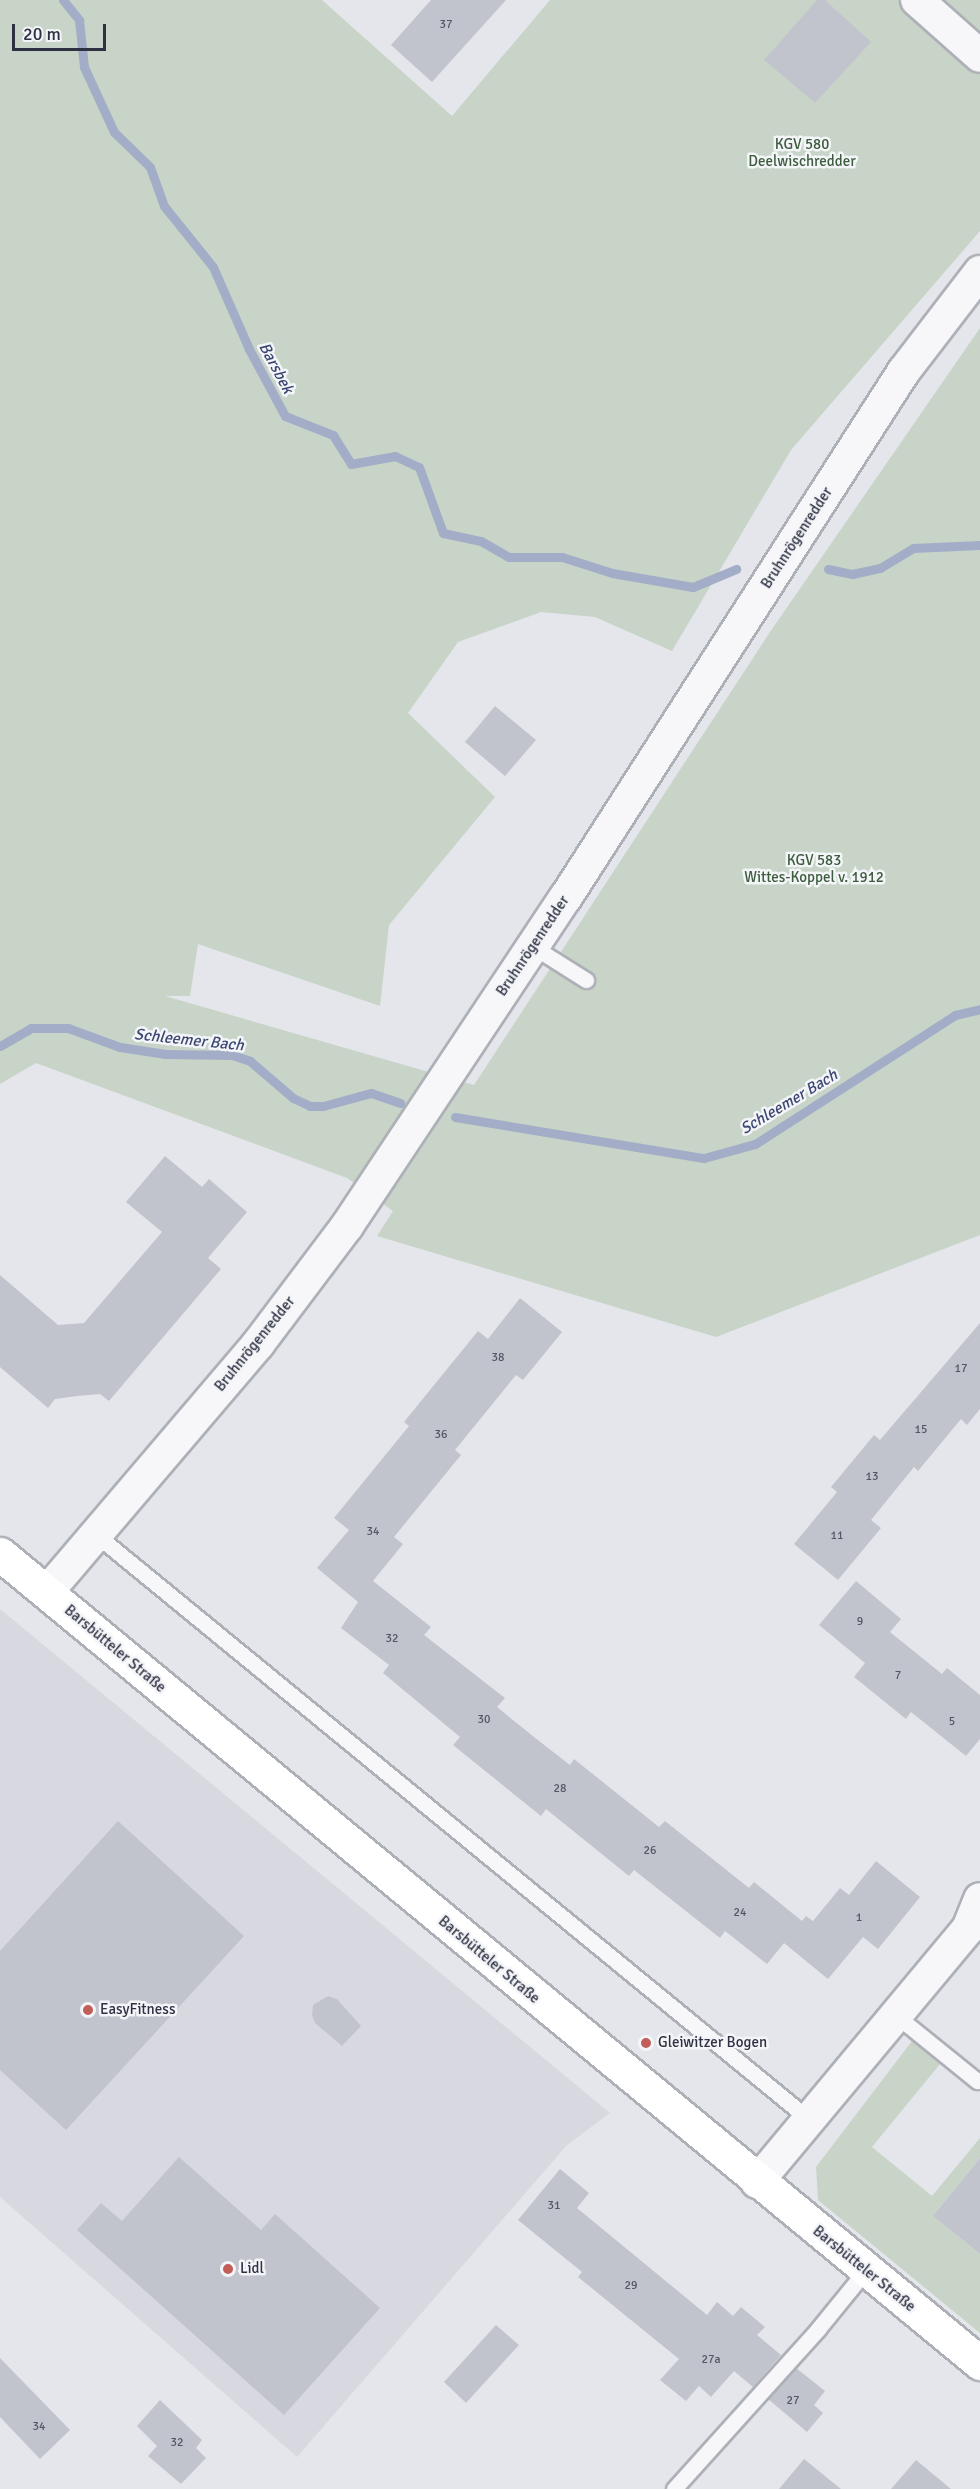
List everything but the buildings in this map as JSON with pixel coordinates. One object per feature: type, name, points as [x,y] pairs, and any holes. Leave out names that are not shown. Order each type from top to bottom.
[{"type":"main road","name":"Barsbütteler Straße","points":[[0,1554],[757,2182],[980,2363]]},
{"type":"street","points":[[917,0],[980,56]]},
{"type":"street","name":"Bruhnrögenredder","points":[[47,1592],[94,1533],[258,1344],[347,1226],[532,946],[904,371],[980,272]]},
{"type":"street","points":[[757,2182],[898,2017],[974,1934],[980,1899]]},
{"type":"lane","points":[[532,946],[586,980]]},
{"type":"lane","points":[[94,1533],[810,2120]]},
{"type":"lane","points":[[898,2017],[977,2081]]},
{"type":"lane","points":[[674,2489],[818,2329],[866,2270]]},
{"type":"shaded area","points":[[0,1609],[610,2113],[567,2145],[297,2457],[0,2197]]},
{"type":"green space","points":[[0,0],[322,0],[452,116],[550,0],[980,0],[980,231],[791,450],[672,651],[595,617],[541,612],[458,642],[408,713],[495,797],[389,925],[380,1006],[198,944],[190,996],[165,996],[474,1085],[770,632],[980,328],[980,1235],[716,1337],[377,1236],[393,1211],[347,1178],[36,1063],[0,1084]]},
{"type":"green space","points":[[912,2041],[940,2064],[872,2147],[932,2196],[980,2138],[980,2158],[933,2216],[980,2254],[980,2333],[818,2200],[816,2167]]},
{"type":"waterway","name":"Barsbek","points":[[63,0],[79,20],[84,67],[114,132],[150,167],[164,206],[213,267],[249,349],[285,416],[333,435],[351,464],[395,456],[419,467],[443,533],[481,541],[509,557],[562,557],[612,573],[693,587],[736,569]]},
{"type":"waterway","name":"Barsbek","points":[[828,569],[852,574],[880,568],[913,548],[980,545]]},
{"type":"waterway","name":"Schleemer Bach","points":[[455,1117],[704,1158],[755,1144],[955,1015],[980,1009]]},
{"type":"waterway","name":"Schleemer Bach","points":[[0,1046],[31,1028],[68,1028],[120,1047],[165,1054],[232,1055],[250,1061],[293,1098],[310,1106],[323,1106],[371,1093],[400,1103]]},
{"type":"place","name":"EasyFitness","points":[[88,2010]]},
{"type":"place","name":"Gleiwitzer Bogen","points":[[646,2043]]},
{"type":"place","name":"Lidl","points":[[228,2269]]},
{"type":"park label","name":"KGV 580 Deelwischredder","points":[[802,152]]},
{"type":"park label","name":"KGV 583 Wittes-Koppel v. 1912","points":[[814,868]]}]
